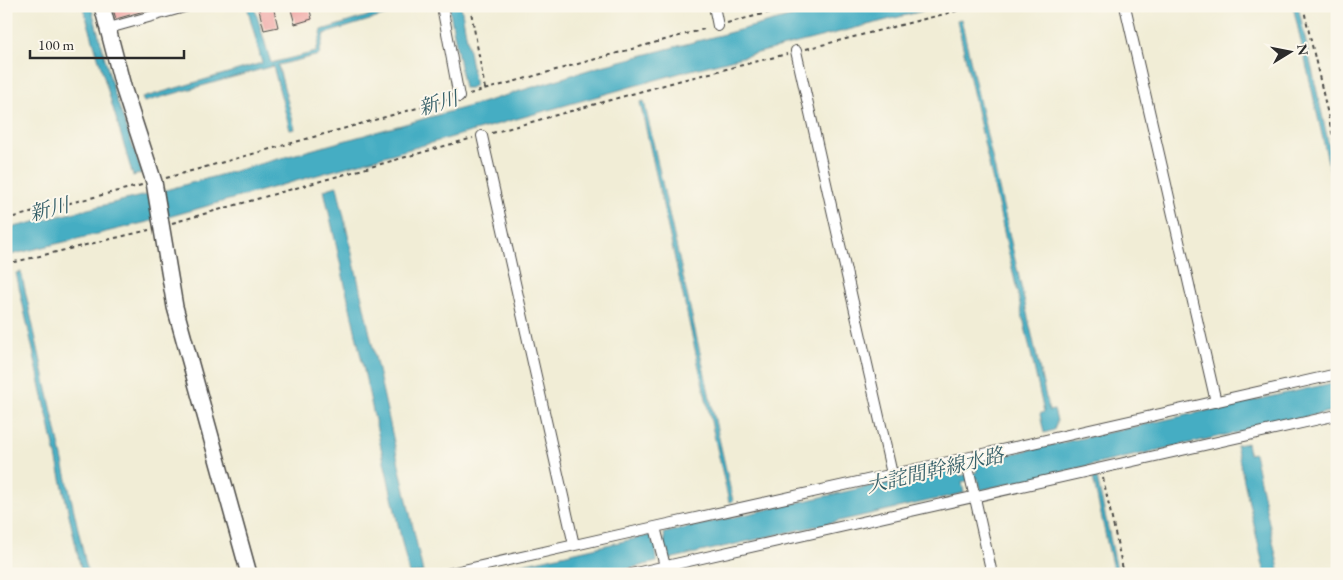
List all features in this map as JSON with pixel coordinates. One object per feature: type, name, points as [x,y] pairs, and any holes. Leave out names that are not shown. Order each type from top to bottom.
[{"type":"street","points":[[102,6],[124,90],[154,182],[175,307],[249,574]]},
{"type":"street","points":[[109,28],[188,6]]},
{"type":"street","points":[[442,6],[459,97]]},
{"type":"street","points":[[714,6],[718,26]]},
{"type":"street","points":[[1125,6],[1216,402]]},
{"type":"street","points":[[796,51],[892,474]]},
{"type":"street","points":[[482,136],[574,545]]},
{"type":"street","points":[[446,574],[1337,374]]},
{"type":"street","points":[[631,574],[666,570],[974,496],[1337,416]]},
{"type":"street","points":[[966,458],[992,574]]},
{"type":"street","points":[[655,527],[666,570]]},
{"type":"path","points":[[470,6],[486,89]]},
{"type":"path","points":[[6,220],[154,182],[486,89],[795,6]]},
{"type":"path","points":[[6,264],[162,226],[682,80],[976,6]]},
{"type":"path","points":[[1304,6],[1337,154]]},
{"type":"path","points":[[1101,468],[1124,574]]},
{"type":"water","points":[[83,6],[91,6],[114,92],[142,173],[133,176]]},
{"type":"water","points":[[247,6],[254,6],[271,63],[316,52],[322,30],[401,6],[415,6],[324,34],[319,55],[278,65],[295,129],[290,130],[273,66],[144,102],[142,98],[262,63]]},
{"type":"water","points":[[449,6],[461,6],[475,85],[470,88],[464,88]]},
{"type":"water","points":[[831,6],[942,6],[687,71],[168,217],[6,256],[6,229],[162,191],[481,103],[598,67]]},
{"type":"water","points":[[1293,6],[1298,6],[1337,182],[1337,202]]},
{"type":"water","points":[[961,19],[1049,411],[1054,410],[1057,421],[1054,430],[1044,433],[1040,414],[1044,412],[957,20]]},
{"type":"water","points":[[644,101],[733,501],[729,502],[640,102]]},
{"type":"water","points":[[337,186],[423,572],[409,574],[324,190]]},
{"type":"water","points":[[21,272],[88,574],[82,574],[16,273]]},
{"type":"water","points":[[1337,382],[1337,410],[981,490],[978,478],[962,482],[964,493],[669,559],[667,549],[655,552],[657,562],[605,574],[478,574],[651,535],[653,545],[665,542],[664,533],[958,466],[960,476],[977,472],[974,462]]},
{"type":"water","points":[[1247,443],[1249,454],[1254,453],[1280,574],[1265,574],[1236,445]]},
{"type":"water","points":[[1093,478],[1097,478],[1118,574],[1114,574]]},
{"type":"building","points":[[112,6],[161,6],[116,19]]},
{"type":"building","points":[[258,6],[273,6],[278,27],[264,30]]},
{"type":"building","points":[[290,6],[309,6],[312,19],[295,24]]},
{"type":"water label","name":"新川","points":[[438,103]]},
{"type":"water label","name":"新川","points":[[49,209]]},
{"type":"water label","name":"大詫間幹線水路","points":[[935,470]]}]
